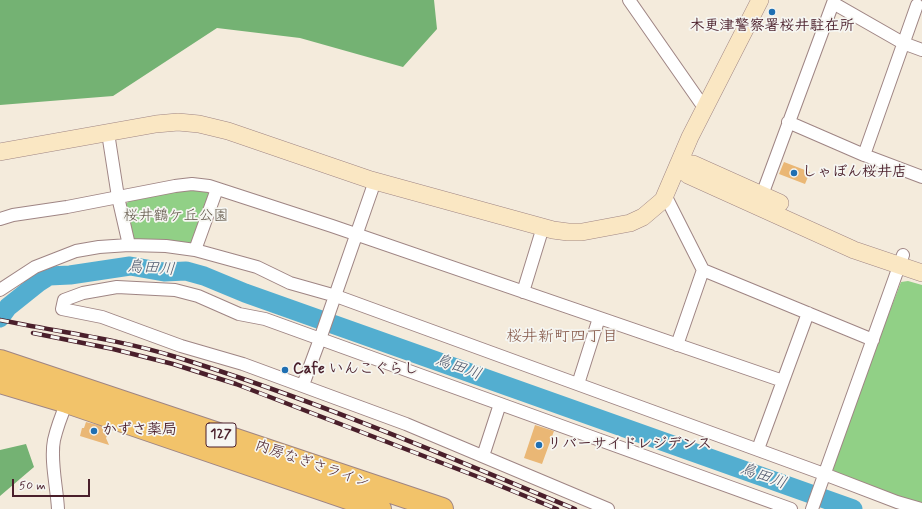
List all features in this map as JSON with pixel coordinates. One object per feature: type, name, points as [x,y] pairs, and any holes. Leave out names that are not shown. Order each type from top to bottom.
[{"type":"highway","name":"内房なぎさライン","points":[[0,361],[442,509]]},
{"type":"highway","name":"内房なぎさライン","points":[[0,382],[67,402],[380,509]]},
{"type":"street","points":[[629,0],[705,109]]},
{"type":"street","points":[[0,152],[156,124],[178,122],[199,124],[228,131],[375,181],[543,227],[568,232],[582,232],[630,223],[643,217],[663,200],[705,109],[760,0]]},
{"type":"street","points":[[762,195],[833,3],[903,43],[922,50]]},
{"type":"street","points":[[864,155],[917,5]]},
{"type":"street","points":[[788,122],[864,155],[922,177]]},
{"type":"street","points":[[108,133],[118,197],[129,244]]},
{"type":"street","points":[[678,165],[693,164],[858,239],[922,273]]},
{"type":"street","points":[[678,165],[688,175],[854,250],[901,261],[922,261]]},
{"type":"street","points":[[302,386],[335,299],[375,181]]},
{"type":"street","points":[[0,219],[13,215],[175,186],[192,184],[209,186],[357,234],[783,381]]},
{"type":"street","points":[[195,250],[217,189]]},
{"type":"street","points":[[665,195],[703,270],[873,340]]},
{"type":"street","points":[[523,292],[543,227]]},
{"type":"street","points":[[0,290],[35,267],[76,252],[99,247],[129,244],[166,246],[195,250],[256,267],[290,283],[758,449],[823,477],[920,509]]},
{"type":"street","points":[[812,509],[901,261]]},
{"type":"street","points":[[677,345],[703,270]]},
{"type":"street","points":[[608,509],[406,424],[243,364],[180,346],[102,317],[62,309],[64,300],[83,293],[117,287],[175,290],[198,296],[239,314],[265,319],[321,337],[500,404],[791,509]]},
{"type":"street","points":[[758,449],[808,313]]},
{"type":"street","points":[[578,384],[599,318]]},
{"type":"street","points":[[58,509],[54,467],[54,442],[67,402]]},
{"type":"street","points":[[483,456],[500,404]]},
{"type":"green space","points":[[0,0],[434,0],[437,29],[403,67],[300,38],[217,28],[113,96],[0,105]]},
{"type":"green space","name":"桜井鶴ケ丘公園","points":[[191,187],[213,192],[195,244],[134,242],[124,205],[135,197]]},
{"type":"green space","points":[[908,281],[922,285],[922,506],[897,499],[834,471],[832,468],[901,282]]},
{"type":"green space","points":[[26,444],[34,467],[0,496],[0,450]]},
{"type":"building","name":"しゃぼん桜井店","points":[[784,162],[810,172],[805,184],[779,174]]},
{"type":"building","name":"かずさ薬局","points":[[86,422],[106,427],[108,434],[106,438],[109,445],[80,436],[82,428],[84,428]]},
{"type":"building","name":"リバーサイドレジデンス","points":[[535,425],[554,431],[542,464],[524,458]]},
{"type":"waterway","name":"鳥田川","points":[[0,318],[8,307],[49,276],[70,275],[130,266],[164,272],[186,271],[204,276],[245,293],[853,509]]},
{"type":"railway","points":[[0,320],[133,345],[227,373],[377,428],[575,509]]},
{"type":"railway","points":[[33,333],[113,349],[173,364],[236,384],[481,478],[557,509]]},
{"type":"place","name":"木更津警察署桜井駐在所","points":[[772,12]]},
{"type":"place","name":"しゃぼん桜井店","points":[[794,173]]},
{"type":"place","name":"Cafe いんこぐらし","points":[[285,370]]},
{"type":"place","name":"かずさ薬局","points":[[94,431]]},
{"type":"place","name":"リバーサイドレジデンス","points":[[539,445]]},
{"type":"district","name":"桜井新町四丁目","points":[[562,338]]}]
